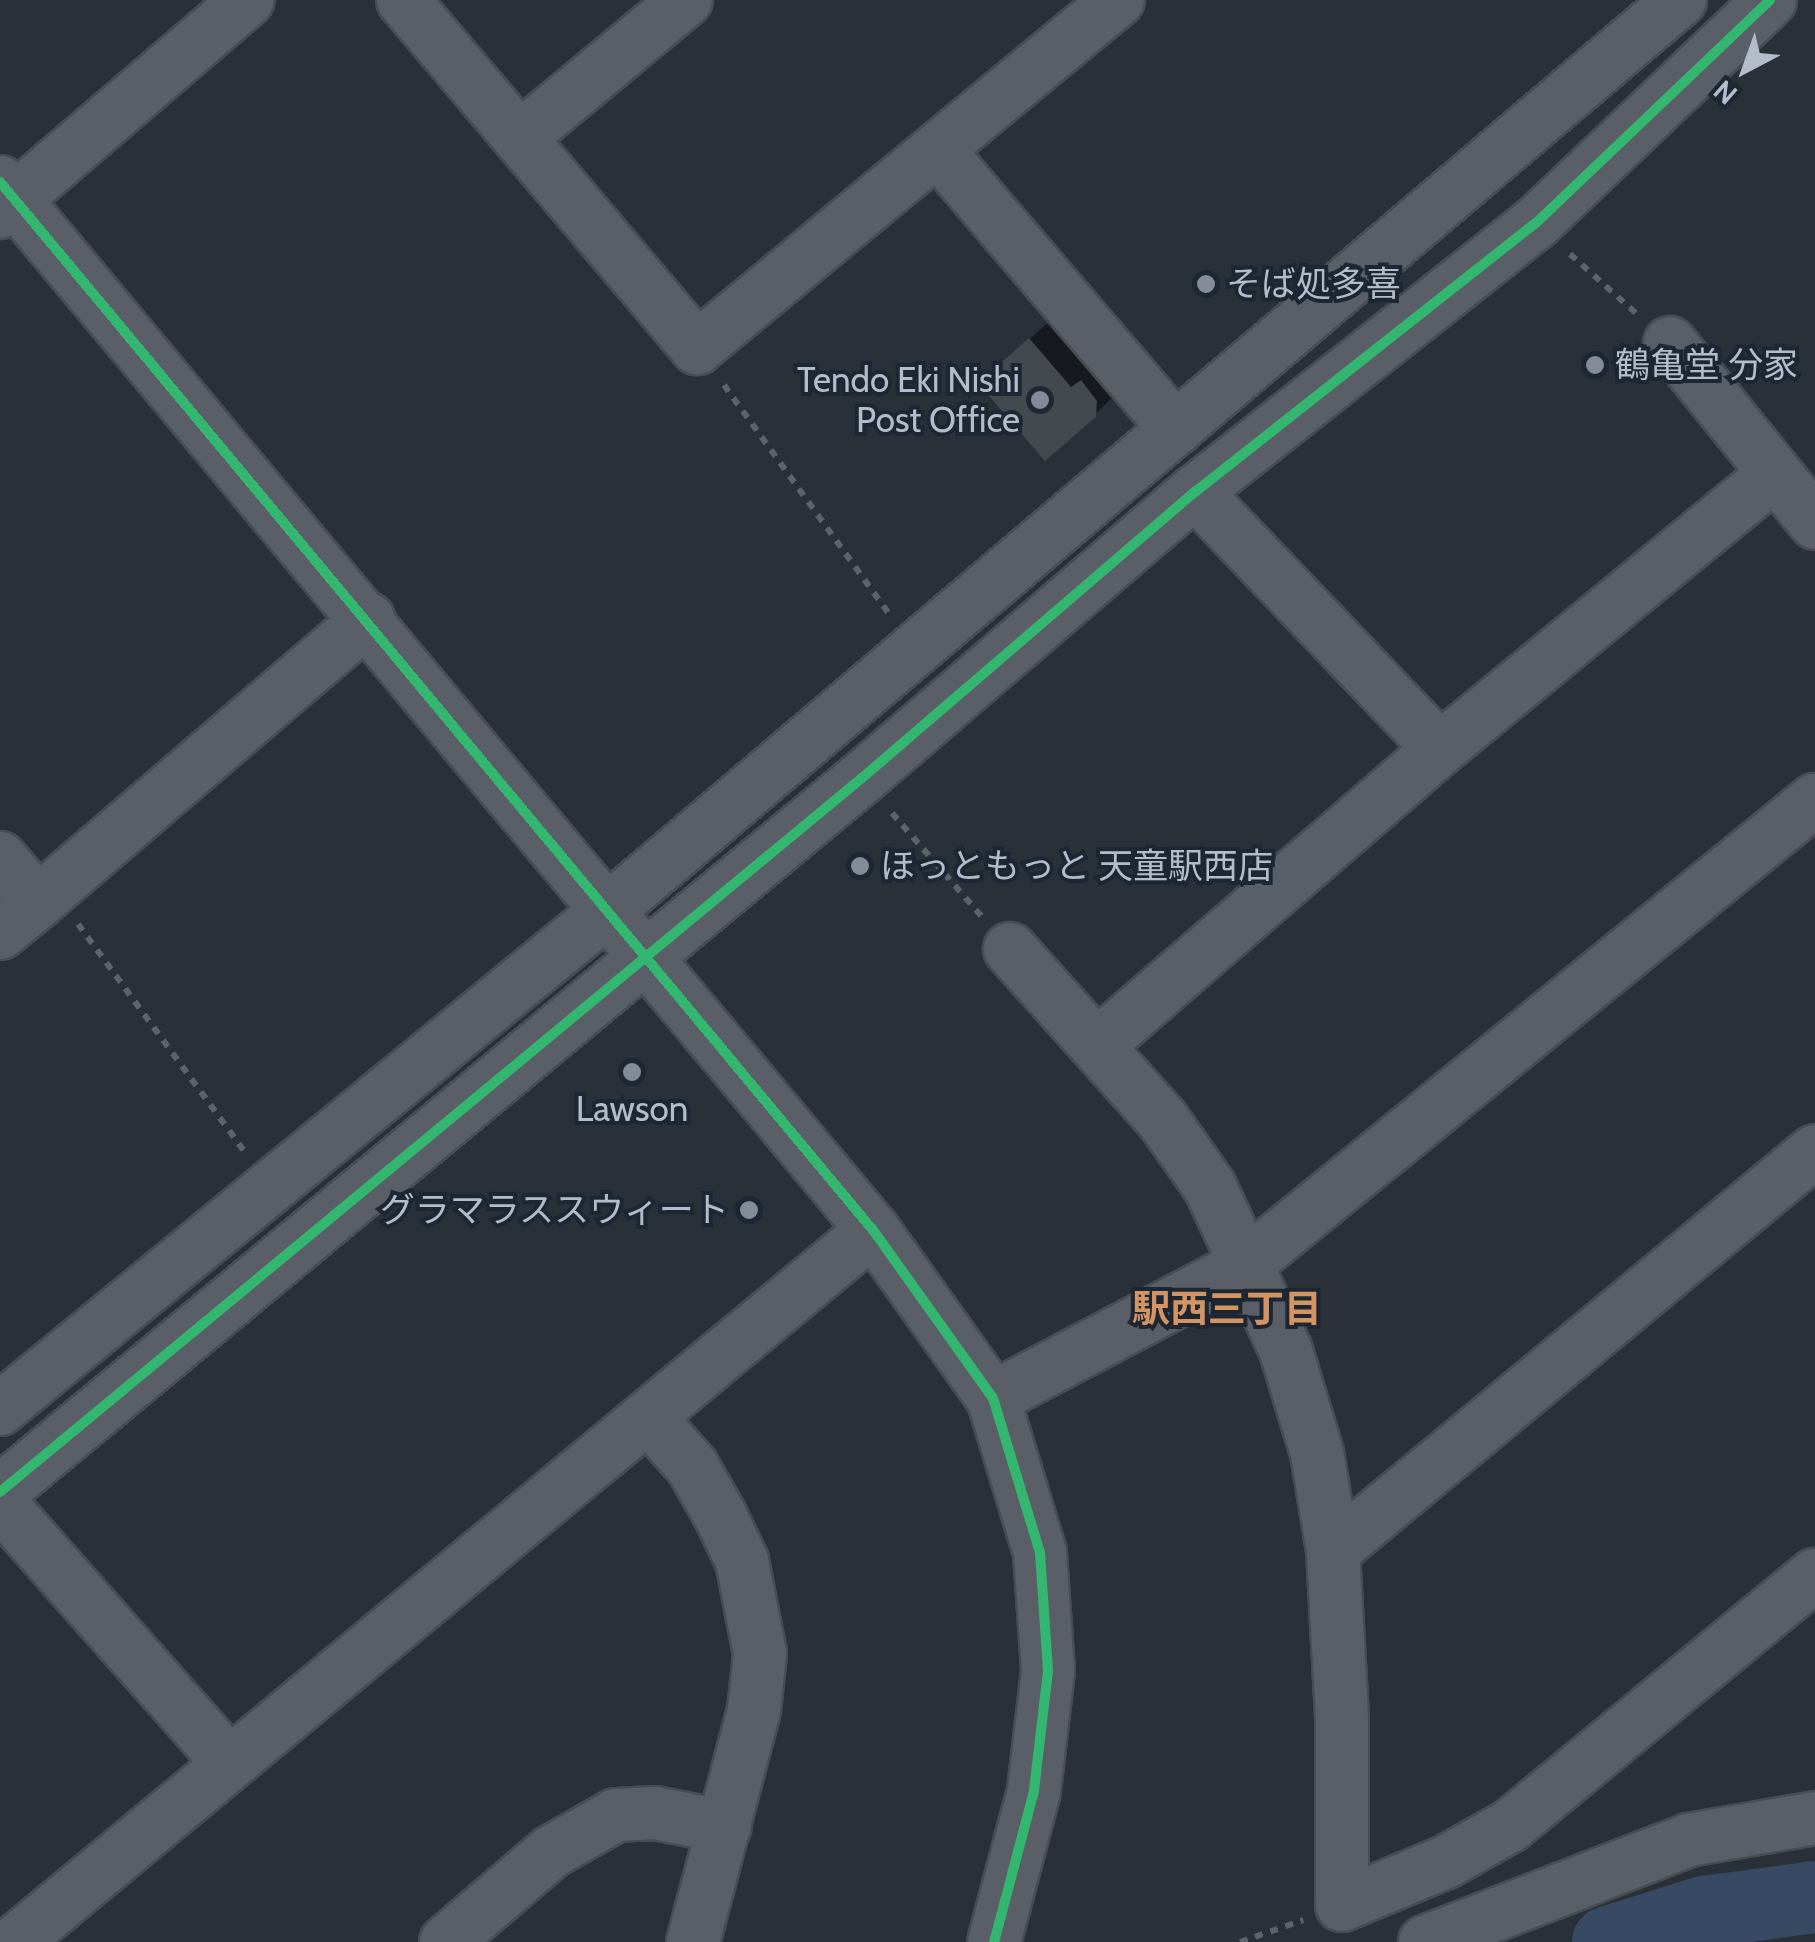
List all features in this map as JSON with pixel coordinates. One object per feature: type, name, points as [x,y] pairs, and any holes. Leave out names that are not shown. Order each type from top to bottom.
[{"type":"street","points":[[247,0],[5,198],[368,619],[872,1230],[993,1398],[1040,1553],[1048,1671],[1034,1791],[994,1942]]},
{"type":"street","points":[[404,0],[697,348],[940,153],[1118,0]]},
{"type":"street","points":[[522,136],[686,0]]},
{"type":"street","points":[[0,1409],[273,1189],[606,912],[1680,0]]},
{"type":"street","points":[[0,1492],[862,778],[1196,492],[1536,223],[1770,0]]},
{"type":"street","points":[[940,153],[1176,429]]},
{"type":"street","points":[[1670,343],[1815,522]]},
{"type":"street","points":[[1098,1045],[1440,749],[1775,474]]},
{"type":"street","points":[[1196,492],[1440,749]]},
{"type":"street","points":[[0,858],[30,908],[368,619]]},
{"type":"street","points":[[993,1398],[1245,1265],[1815,800]]},
{"type":"street","points":[[1010,949],[1098,1045],[1210,1188],[1286,1351],[1317,1453],[1332,1551],[1342,1719],[1342,1905],[1446,1862],[1510,1826],[1815,1575]]},
{"type":"street","points":[[1332,1551],[1815,1151]]},
{"type":"street","points":[[15,1942],[872,1230]]},
{"type":"street","points":[[648,1417],[692,1466],[720,1515],[755,1609],[760,1654],[754,1710],[692,1942]]},
{"type":"street","points":[[0,1504],[228,1762]]},
{"type":"street","points":[[446,1942],[551,1852],[616,1815],[655,1813],[725,1827]]},
{"type":"street","points":[[1425,1942],[1689,1840],[1815,1818]]},
{"type":"path","points":[[1536,223],[1670,343]]},
{"type":"path","points":[[697,348],[916,652]]},
{"type":"path","points":[[862,778],[1010,949]]},
{"type":"path","points":[[30,908],[273,1189]]},
{"type":"path","points":[[1240,1942],[1342,1905]]},
{"type":"building","points":[[1029,338],[1071,387],[1081,380],[1097,401],[1096,417],[1045,461],[978,383]]},
{"type":"waterway","points":[[1608,1942],[1704,1912],[1815,1897]]},
{"type":"cycle path","points":[[0,1492],[862,778],[1195,492],[1536,223],[1770,0]]},
{"type":"cycle path","points":[[0,182],[873,1230],[993,1398],[1040,1553],[1048,1671],[1034,1791],[994,1942]]},
{"type":"place","name":"そば処多喜","points":[[1206,284]]},
{"type":"place","name":"鶴亀堂 分家","points":[[1595,365]]},
{"type":"place","name":"Tendo Eki Nishi Post Office","points":[[1040,400]]},
{"type":"place","name":"ほっともっと 天童駅西店","points":[[860,866]]},
{"type":"place","name":"Lawson","points":[[632,1072]]},
{"type":"place","name":"グラマラススウィート","points":[[749,1210]]},
{"type":"district","name":"駅西三丁目","points":[[1227,1309]]}]
